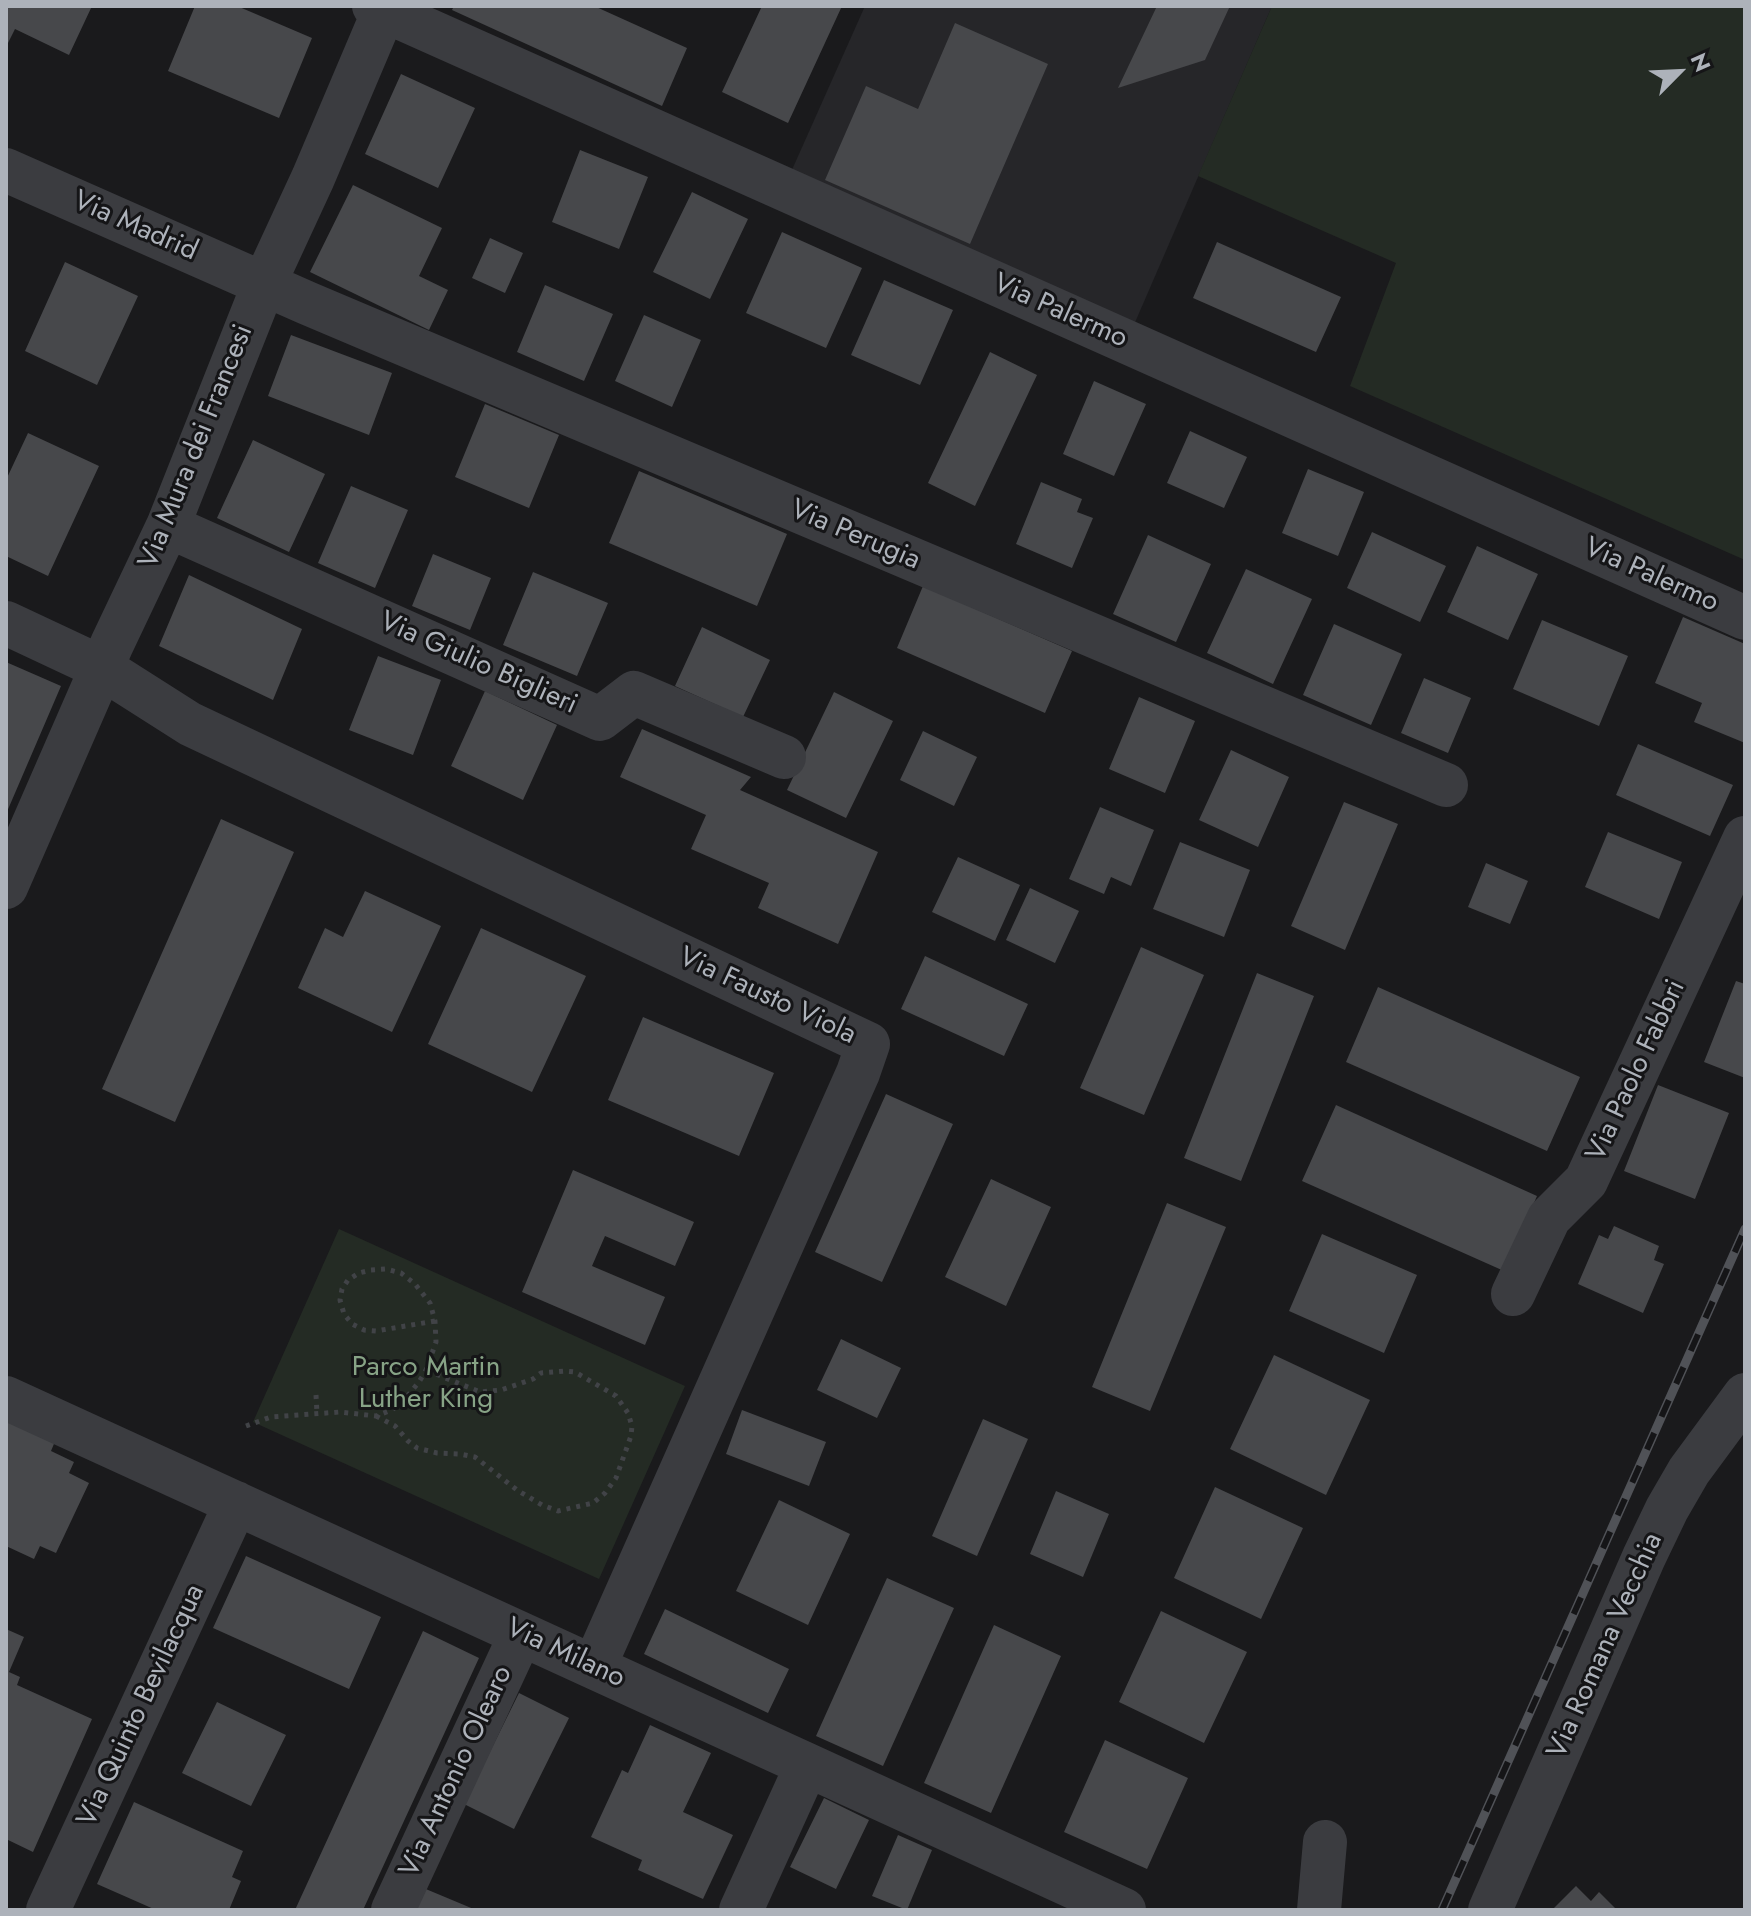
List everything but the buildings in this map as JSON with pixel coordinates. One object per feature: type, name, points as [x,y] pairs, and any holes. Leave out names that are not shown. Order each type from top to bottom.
[{"type":"street","name":"Via Mura dei Francesi","points":[[6,887],[168,526],[264,284],[313,178],[381,8]]},
{"type":"street","name":"Via Palermo","points":[[381,8],[1745,618]]},
{"type":"street","name":"Via Madrid","points":[[6,170],[264,284]]},
{"type":"street","name":"Via Perugia","points":[[264,284],[1446,785]]},
{"type":"street","name":"Via Giulio Biglieri","points":[[168,526],[600,719],[634,693],[784,757]]},
{"type":"street","points":[[6,623],[102,668]]},
{"type":"street","name":"Via Fausto Viola","points":[[102,668],[190,724],[868,1044],[594,1667]]},
{"type":"street","name":"Via Paolo Fabbri","points":[[1513,1294],[1549,1218],[1586,1181],[1745,838]]},
{"type":"street","name":"Via Romana Vecchia","points":[[1490,1910],[1667,1509],[1689,1471],[1745,1395]]},
{"type":"street","name":"Via Milano","points":[[6,1398],[1124,1910]]},
{"type":"street","name":"Via Quinto Bevilacqua","points":[[48,1910],[236,1503]]},
{"type":"street","name":"Via Antonio Olearo","points":[[393,1910],[521,1634]]},
{"type":"street","points":[[741,1910],[807,1765]]},
{"type":"street","points":[[1319,1910],[1325,1842]]},
{"type":"path","points":[[376,1416],[392,1410],[405,1399],[426,1370],[436,1342],[435,1321],[430,1303],[415,1284],[401,1273],[386,1269],[359,1273],[348,1280],[342,1289],[340,1300],[344,1314],[352,1324],[364,1330],[376,1331],[435,1321]]},
{"type":"path","points":[[246,1426],[271,1417],[340,1412],[376,1416],[395,1426],[408,1441],[426,1451],[475,1457],[517,1490],[558,1511],[593,1503],[616,1478],[631,1436],[628,1413],[616,1396],[575,1372],[541,1373],[501,1390],[480,1392],[426,1370]]},
{"type":"path","points":[[316,1395],[317,1414]]},
{"type":"shaded area","points":[[865,6],[1272,6],[1130,334],[787,181]]},
{"type":"green space","points":[[1272,6],[1745,6],[1745,560],[1350,386],[1396,263],[1198,176]]},
{"type":"green space","name":"Parco Martin Luther King","points":[[339,1229],[685,1386],[599,1579],[253,1422]]},
{"type":"railway","points":[[1442,1910],[1745,1229]]}]
